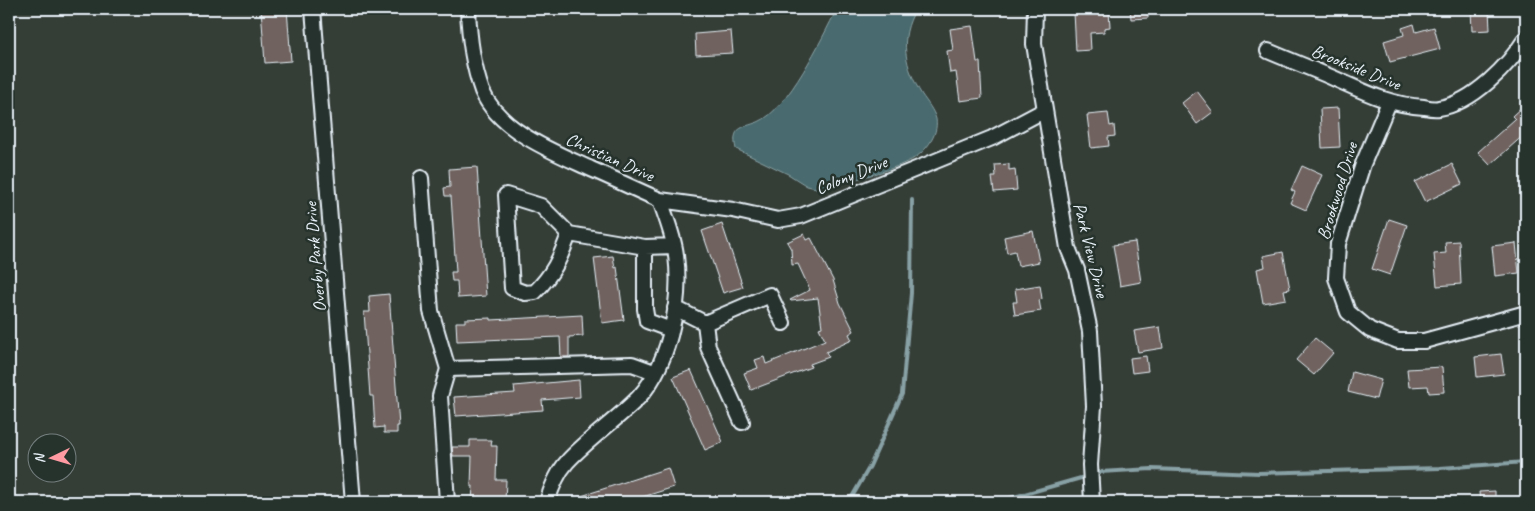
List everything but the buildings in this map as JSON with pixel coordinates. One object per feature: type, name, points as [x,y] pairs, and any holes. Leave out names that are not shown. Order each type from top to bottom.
[{"type":"street","name":"Overby Park Drive","points":[[313,9],[354,502]]},
{"type":"street","name":"Christian Drive","points":[[468,9],[474,58],[482,91],[503,120],[540,146],[660,200],[676,254],[677,293],[669,341],[646,390],[567,463],[546,502]]},
{"type":"street","name":"Park View Drive","points":[[1035,9],[1034,44],[1068,248],[1077,270],[1090,331],[1094,406],[1090,465],[1092,502]]},
{"type":"street","name":"Brookside Drive","points":[[1268,51],[1362,93],[1388,102],[1412,107],[1439,108],[1455,104],[1496,75],[1516,55],[1526,38]]},
{"type":"street","name":"Brookwood Drive","points":[[1388,102],[1363,164],[1338,244],[1336,278],[1348,312],[1370,330],[1398,341],[1424,341],[1526,314]]},
{"type":"street","name":"Colony Drive","points":[[660,200],[733,210],[778,220],[801,216],[992,138],[1045,110]]},
{"type":"street","points":[[421,178],[431,311],[448,368],[440,396],[446,502]]},
{"type":"street","points":[[569,234],[560,260],[547,280],[535,292],[525,292],[512,288],[506,195],[541,206],[569,234],[645,246],[674,246]]},
{"type":"street","points":[[645,246],[645,309],[647,321],[671,330]]},
{"type":"street","points":[[675,308],[705,323],[770,295],[783,324]]},
{"type":"street","points":[[705,323],[708,347],[742,422]]},
{"type":"street","points":[[448,368],[632,364],[654,372]]},
{"type":"water","points":[[837,9],[916,9],[907,31],[906,53],[911,74],[934,113],[936,125],[933,138],[915,158],[868,176],[824,188],[816,188],[807,186],[788,174],[736,149],[735,136],[743,127],[758,122],[769,115],[781,103],[803,72]]},
{"type":"waterway","points":[[849,502],[870,466],[902,394],[911,293],[912,200]]},
{"type":"waterway","points":[[1100,472],[1152,469],[1259,473],[1440,468],[1526,462]]},
{"type":"waterway","points":[[996,502],[1081,478]]}]
